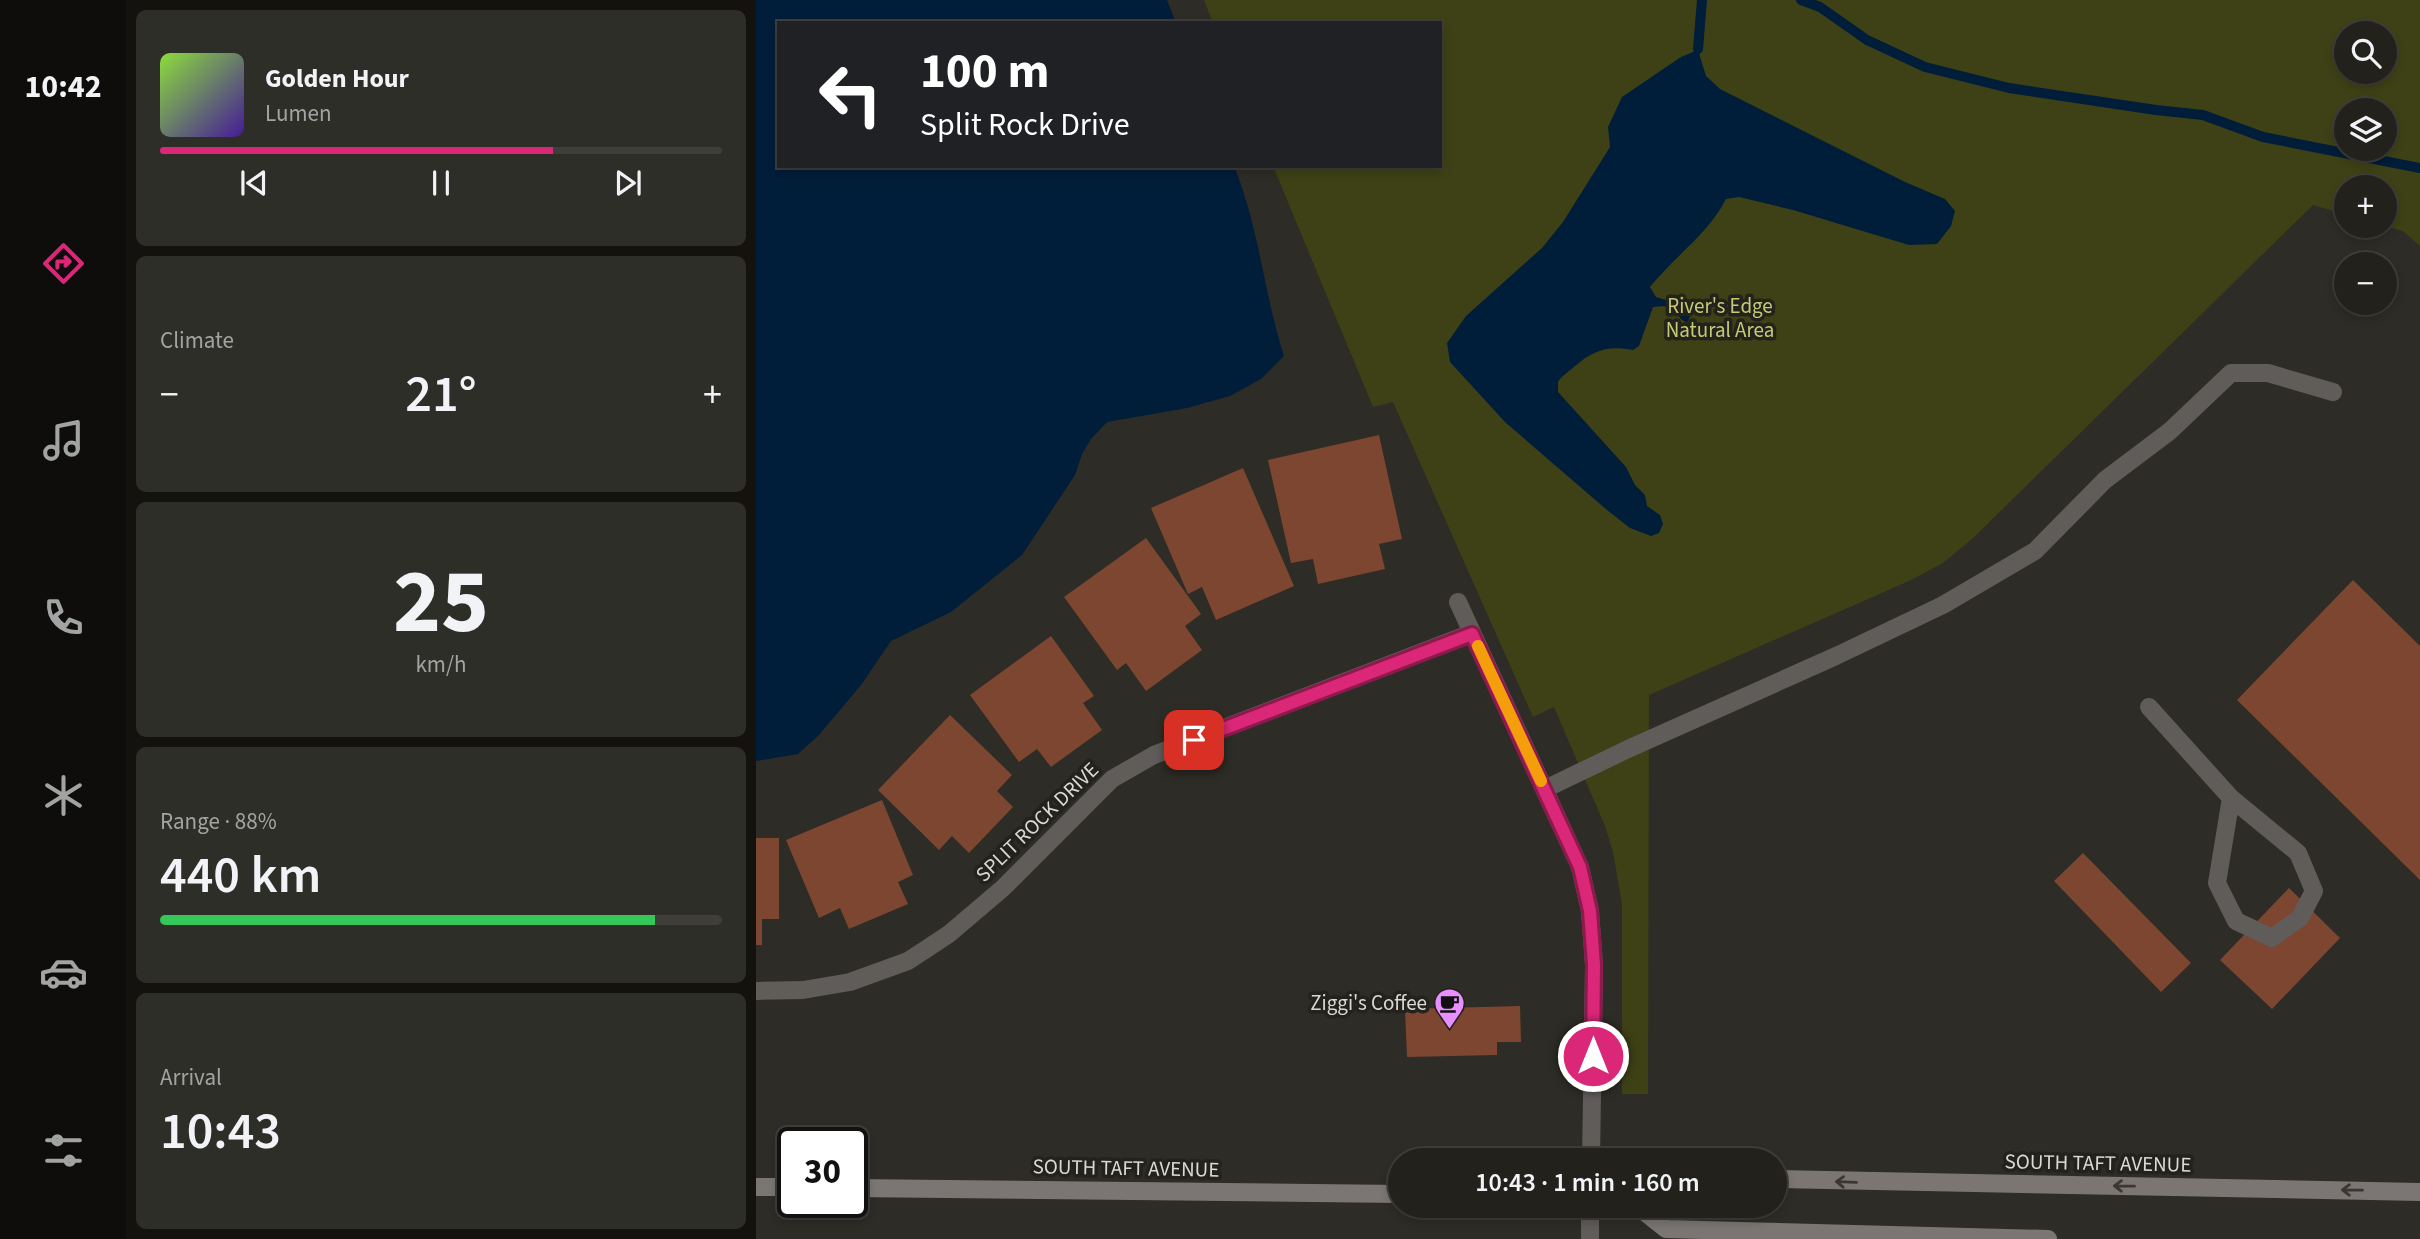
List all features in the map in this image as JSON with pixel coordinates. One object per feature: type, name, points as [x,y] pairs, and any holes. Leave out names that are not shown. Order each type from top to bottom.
[{"type":"main road","name":"SOUTH TAFT AVENUE","points":[[1787,1179],[2420,1192]]},
{"type":"main road","points":[[756,1187],[777,1187]]},
{"type":"main road","name":"SOUTH TAFT AVENUE","points":[[868,1188],[1388,1194]]},
{"type":"main road","points":[[1652,1218],[1666,1229],[2048,1239]]},
{"type":"street","points":[[1545,789],[1943,605],[2035,551],[2105,480],[2170,431],[2231,373],[2268,373],[2333,392]]},
{"type":"street","points":[[1458,602],[1580,867],[1590,911],[1594,965],[1591,1148]]},
{"type":"street","name":"SPLIT ROCK DRIVE","points":[[756,991],[803,990],[850,982],[908,961],[949,934],[1003,888],[1112,779],[1154,755],[1472,634]]},
{"type":"street","points":[[2149,707],[2231,798],[2298,853],[2314,891],[2300,918],[2272,938],[2236,922],[2217,883],[2231,798]]},
{"type":"street","points":[[1590,1218],[1590,1239]]},
{"type":"green space","name":"River's Edge Natural Area","points":[[1204,0],[2420,0],[2420,246],[2403,231],[2397,229],[2397,175],[2334,175],[2334,211],[2313,205],[1972,539],[1943,563],[1909,581],[1649,695],[1648,1094],[1622,1094],[1622,904],[1613,852],[1605,826],[1554,707],[1533,717],[1393,402],[1373,407],[1274,168],[1442,168],[1442,21],[1212,21]]},
{"type":"water","points":[[756,0],[1167,0],[1175,21],[777,21],[777,168],[1235,168],[1250,213],[1284,356],[1261,379],[1230,396],[1187,408],[1107,422],[1091,439],[1082,454],[1075,475],[1022,555],[951,612],[891,641],[861,685],[819,735],[798,754],[756,761]]},
{"type":"water","points":[[1698,50],[1706,76],[1720,89],[1905,182],[1945,199],[1955,211],[1951,226],[1937,244],[1909,245],[1793,210],[1739,197],[1726,199],[1701,234],[1650,287],[1656,297],[1676,303],[1691,314],[1687,323],[1675,310],[1664,306],[1653,307],[1639,346],[1633,350],[1616,348],[1595,353],[1558,382],[1558,392],[1626,467],[1635,485],[1645,495],[1647,506],[1660,515],[1663,524],[1659,533],[1651,536],[1630,528],[1505,422],[1450,362],[1447,343],[1466,316],[1542,248],[1563,222],[1610,147],[1608,127],[1622,97],[1681,57]]},
{"type":"building","points":[[1379,435],[1402,539],[1379,544],[1385,569],[1318,584],[1313,559],[1291,563],[1268,460]]},
{"type":"building","points":[[1243,468],[1294,586],[1216,620],[1202,587],[1188,594],[1151,508]]},
{"type":"building","points":[[1146,538],[1201,614],[1185,626],[1202,650],[1146,691],[1126,663],[1117,670],[1064,597]]},
{"type":"building","points":[[2353,580],[2420,646],[2420,880],[2237,700]]},
{"type":"building","points":[[1051,636],[1094,696],[1083,703],[1102,730],[1051,767],[1037,749],[1019,762],[970,695]]},
{"type":"building","points":[[950,715],[1012,775],[997,791],[1013,807],[969,853],[952,836],[939,850],[878,790]]},
{"type":"building","points":[[882,800],[913,875],[898,882],[908,904],[849,929],[840,908],[819,918],[786,840]]},
{"type":"building","points":[[756,838],[779,838],[779,919],[762,919],[762,945],[756,945]]},
{"type":"building","points":[[2083,853],[2191,963],[2161,992],[2054,881]]},
{"type":"building","points":[[2289,888],[2340,938],[2272,1009],[2220,960]]},
{"type":"building","points":[[1520,1006],[1521,1042],[1497,1042],[1497,1055],[1407,1057],[1405,1009]]},
{"type":"waterway","points":[[1698,49],[1702,0]]},
{"type":"waterway","points":[[1801,0],[1820,7],[1867,40],[1925,67],[2009,88],[2203,115],[2263,137],[2420,168]]},
{"type":"slow traffic","points":[[1478,646],[1541,781]]},
{"type":"place","name":"Ziggi's Coffee","points":[[1450,1030]]},
{"type":"route","points":[[1194,740],[1472,634],[1580,867],[1590,911],[1594,965],[1593,1056]]}]
